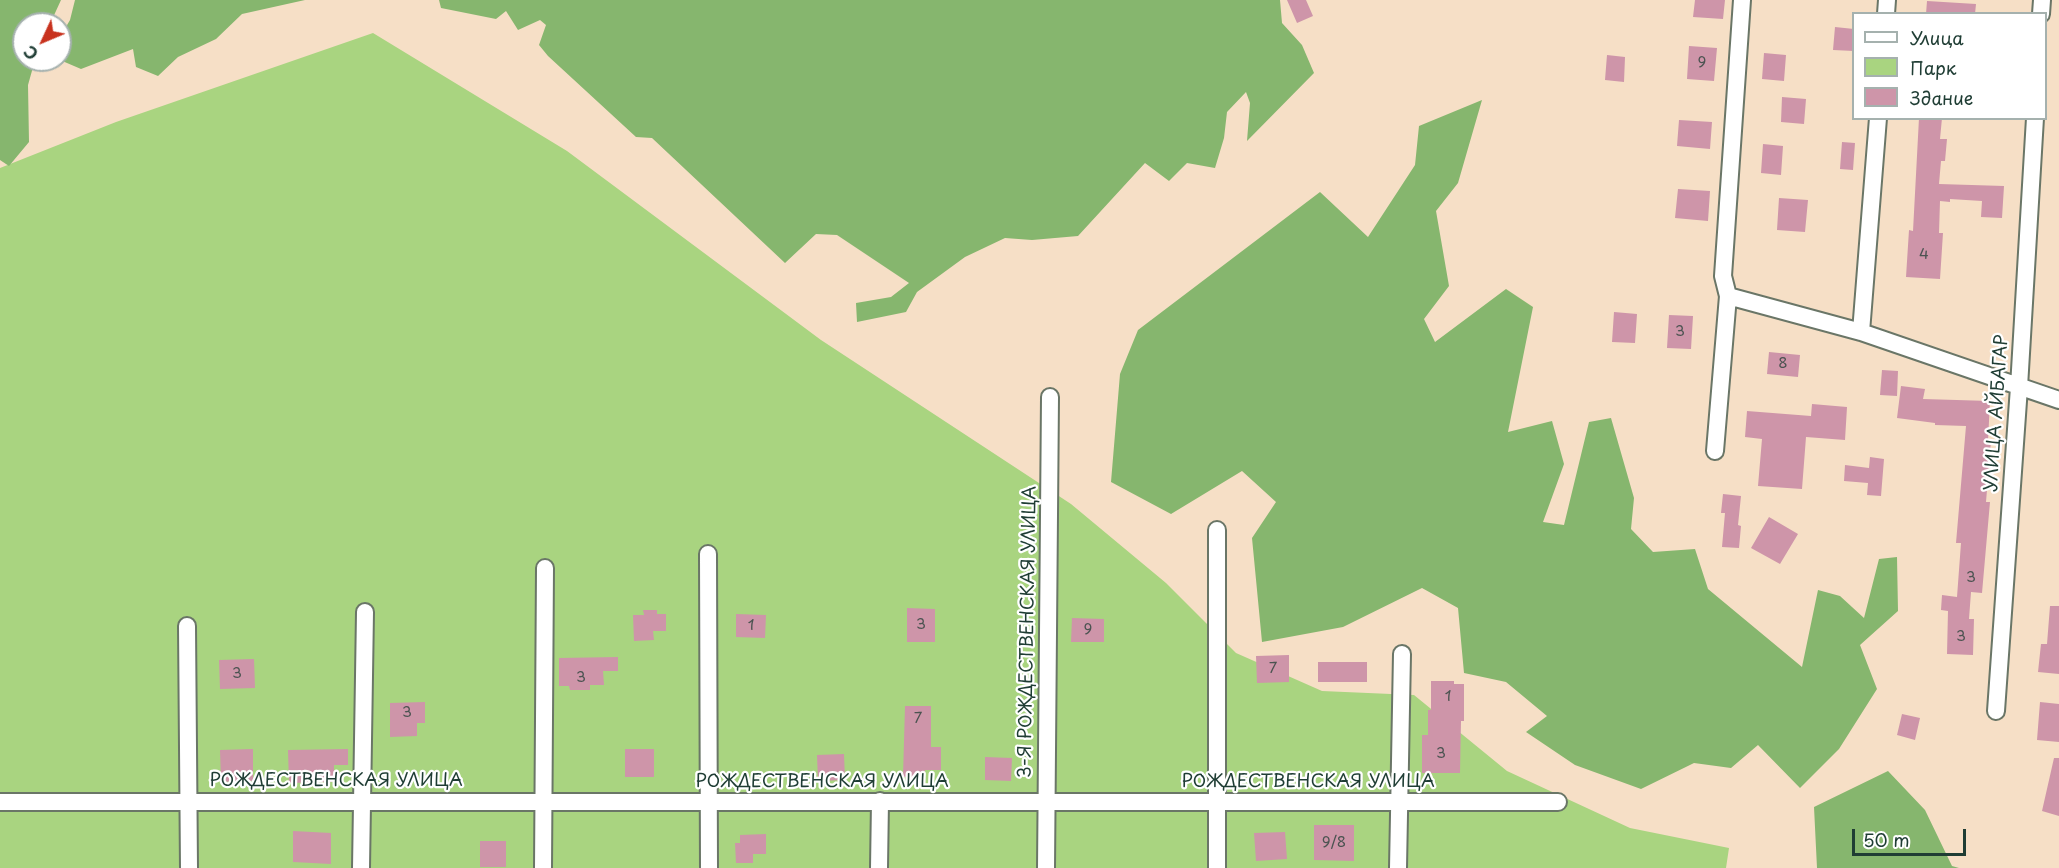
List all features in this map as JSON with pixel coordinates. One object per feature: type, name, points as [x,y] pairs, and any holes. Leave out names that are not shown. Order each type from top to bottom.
[{"type":"street","points":[[1715,451],[1728,296],[1723,276],[1742,0]]},
{"type":"street","points":[[1861,332],[1878,120]]},
{"type":"street","name":"УЛИЦА АЙБАГАР","points":[[1996,711],[2035,120]]},
{"type":"street","points":[[1728,296],[1861,332],[2059,400]]},
{"type":"street","name":"3-Я РОЖДЕСТВЕНСКАЯ УЛИЦА","points":[[1046,868],[1050,397]]},
{"type":"street","points":[[1217,530],[1217,868]]},
{"type":"street","points":[[708,554],[709,868]]},
{"type":"street","points":[[543,868],[545,568]]},
{"type":"street","points":[[361,868],[365,612]]},
{"type":"street","points":[[187,626],[189,868]]},
{"type":"street","points":[[1398,868],[1402,654]]},
{"type":"street","points":[[879,868],[880,801]]},
{"type":"street","name":"РОЖДЕСТВЕНСКАЯ УЛИЦА","points":[[0,802],[1558,801]]},
{"type":"green space","points":[[0,0],[61,0],[56,12],[12,12],[12,72],[32,72],[28,85],[29,142],[9,166],[0,160]]},
{"type":"green space","points":[[75,0],[305,0],[242,14],[216,39],[178,57],[158,76],[136,67],[133,49],[81,69],[72,65],[72,12]]},
{"type":"green space","points":[[439,0],[1280,0],[1282,23],[1302,45],[1314,73],[1247,141],[1250,103],[1246,92],[1227,112],[1224,138],[1215,168],[1187,163],[1169,181],[1145,163],[1078,236],[1032,240],[1005,238],[965,257],[917,292],[906,312],[857,322],[856,303],[891,297],[909,283],[837,235],[816,234],[785,263],[652,138],[636,137],[548,56],[539,45],[546,25],[540,20],[518,30],[506,11],[496,19],[441,8]]},
{"type":"green space","points":[[373,33],[567,151],[821,340],[1071,504],[1166,583],[1236,653],[1322,691],[1414,695],[1507,771],[1630,828],[1729,848],[1726,868],[0,868],[0,168],[116,122]]},
{"type":"green space","points":[[1482,100],[1458,183],[1436,211],[1449,286],[1424,319],[1435,342],[1506,289],[1533,307],[1508,432],[1552,421],[1564,464],[1543,522],[1564,525],[1589,422],[1611,418],[1634,498],[1631,529],[1653,552],[1695,549],[1708,589],[1802,667],[1818,590],[1840,596],[1864,618],[1879,559],[1897,557],[1898,611],[1860,645],[1877,689],[1839,749],[1800,788],[1758,745],[1731,768],[1694,763],[1641,789],[1575,765],[1526,732],[1547,716],[1506,682],[1464,673],[1458,608],[1422,588],[1343,627],[1262,642],[1252,538],[1276,502],[1242,471],[1171,514],[1111,482],[1120,374],[1138,330],[1320,192],[1368,237],[1415,165],[1419,126]]},
{"type":"green space","points":[[1888,771],[1925,810],[1952,866],[1959,868],[1817,868],[1814,807]]},
{"type":"building","points":[[1287,0],[1306,0],[1313,16],[1297,23]]},
{"type":"building","points":[[1695,0],[1725,0],[1723,19],[1693,17]]},
{"type":"building","points":[[1927,1],[1976,4],[1975,12],[1926,12]]},
{"type":"building","points":[[1835,27],[1852,29],[1852,51],[1833,50]]},
{"type":"building","points":[[1689,46],[1717,48],[1714,81],[1687,79]]},
{"type":"building","points":[[1764,53],[1786,55],[1784,81],[1762,79]]},
{"type":"building","points":[[1607,55],[1625,57],[1624,82],[1605,80]]},
{"type":"building","points":[[1782,97],[1806,99],[1804,124],[1781,122]]},
{"type":"building","points":[[1679,120],[1712,122],[1710,149],[1677,146]]},
{"type":"building","points":[[1919,120],[1942,120],[1940,139],[1947,139],[1945,161],[1941,161],[1939,184],[2004,186],[2002,218],[1981,217],[1982,201],[1950,199],[1950,202],[1940,201],[1939,233],[1943,233],[1940,279],[1906,277],[1909,230],[1913,231]]},
{"type":"building","points":[[1842,142],[1855,143],[1853,170],[1840,169]]},
{"type":"building","points":[[1763,144],[1783,146],[1781,175],[1761,173]]},
{"type":"building","points":[[1678,189],[1710,191],[1708,221],[1675,218]]},
{"type":"building","points":[[1779,198],[1808,200],[1805,232],[1777,230]]},
{"type":"building","points":[[1614,312],[1637,314],[1635,343],[1612,342]]},
{"type":"building","points":[[1669,315],[1693,316],[1691,349],[1667,348]]},
{"type":"building","points":[[1769,352],[1800,355],[1798,377],[1767,374]]},
{"type":"building","points":[[1882,370],[1898,371],[1897,396],[1880,395]]},
{"type":"building","points":[[1901,386],[1925,389],[1923,399],[1990,401],[1988,441],[1991,441],[1986,502],[1990,502],[1982,593],[1971,592],[1969,619],[1974,619],[1973,655],[1947,654],[1948,611],[1941,610],[1942,595],[1957,597],[1961,543],[1956,543],[1966,426],[1935,425],[1935,423],[1897,418]]},
{"type":"building","points":[[1812,404],[1847,407],[1845,440],[1806,437],[1802,489],[1758,486],[1762,439],[1745,437],[1747,411],[1811,416]]},
{"type":"building","points":[[1870,457],[1884,459],[1881,496],[1867,495],[1868,483],[1844,481],[1845,465],[1869,468]]},
{"type":"building","points":[[1723,494],[1741,496],[1738,525],[1741,526],[1739,548],[1722,547],[1725,513],[1721,513]]},
{"type":"building","points":[[1769,517],[1798,534],[1780,564],[1751,548]]},
{"type":"building","points":[[2050,606],[2059,606],[2059,674],[2038,672],[2041,644],[2047,644]]},
{"type":"building","points":[[907,608],[935,609],[935,642],[907,642]]},
{"type":"building","points":[[643,610],[657,610],[657,614],[666,614],[666,631],[653,631],[654,640],[634,641],[633,615],[644,615]]},
{"type":"building","points":[[736,614],[766,615],[765,638],[736,637]]},
{"type":"building","points":[[1072,618],[1104,619],[1104,642],[1071,642]]},
{"type":"building","points":[[1289,655],[1289,682],[1257,683],[1256,656]]},
{"type":"building","points":[[618,657],[618,671],[603,671],[604,685],[590,685],[590,690],[570,690],[569,686],[559,686],[559,658]]},
{"type":"building","points":[[254,659],[255,688],[220,689],[219,660]]},
{"type":"building","points":[[1318,662],[1367,662],[1367,682],[1318,682]]},
{"type":"building","points":[[1431,681],[1454,681],[1454,684],[1464,684],[1460,773],[1422,773],[1422,735],[1428,735]]},
{"type":"building","points":[[425,702],[425,723],[417,723],[417,736],[390,737],[390,703]]},
{"type":"building","points":[[2040,702],[2059,704],[2059,742],[2037,740]]},
{"type":"building","points":[[905,706],[931,706],[931,747],[941,747],[941,770],[925,770],[925,777],[903,777]]},
{"type":"building","points":[[1902,714],[1920,718],[1915,740],[1897,735]]},
{"type":"building","points":[[253,749],[253,781],[221,782],[220,750]]},
{"type":"building","points":[[348,749],[348,765],[334,765],[334,782],[289,783],[288,750]]},
{"type":"building","points":[[625,749],[654,749],[654,777],[625,777]]},
{"type":"building","points":[[844,754],[845,780],[818,781],[817,755]]},
{"type":"building","points":[[985,757],[1012,758],[1011,781],[985,780]]},
{"type":"building","points":[[2054,758],[2059,758],[2059,816],[2042,811]]},
{"type":"building","points":[[1314,825],[1354,825],[1354,861],[1314,860]]},
{"type":"building","points":[[293,831],[331,833],[331,864],[293,862]]},
{"type":"building","points":[[1285,832],[1287,859],[1256,861],[1254,833]]},
{"type":"building","points":[[766,834],[766,854],[753,854],[753,863],[736,863],[735,843],[740,843],[740,835]]},
{"type":"building","points":[[480,841],[506,841],[506,867],[480,867]]}]
